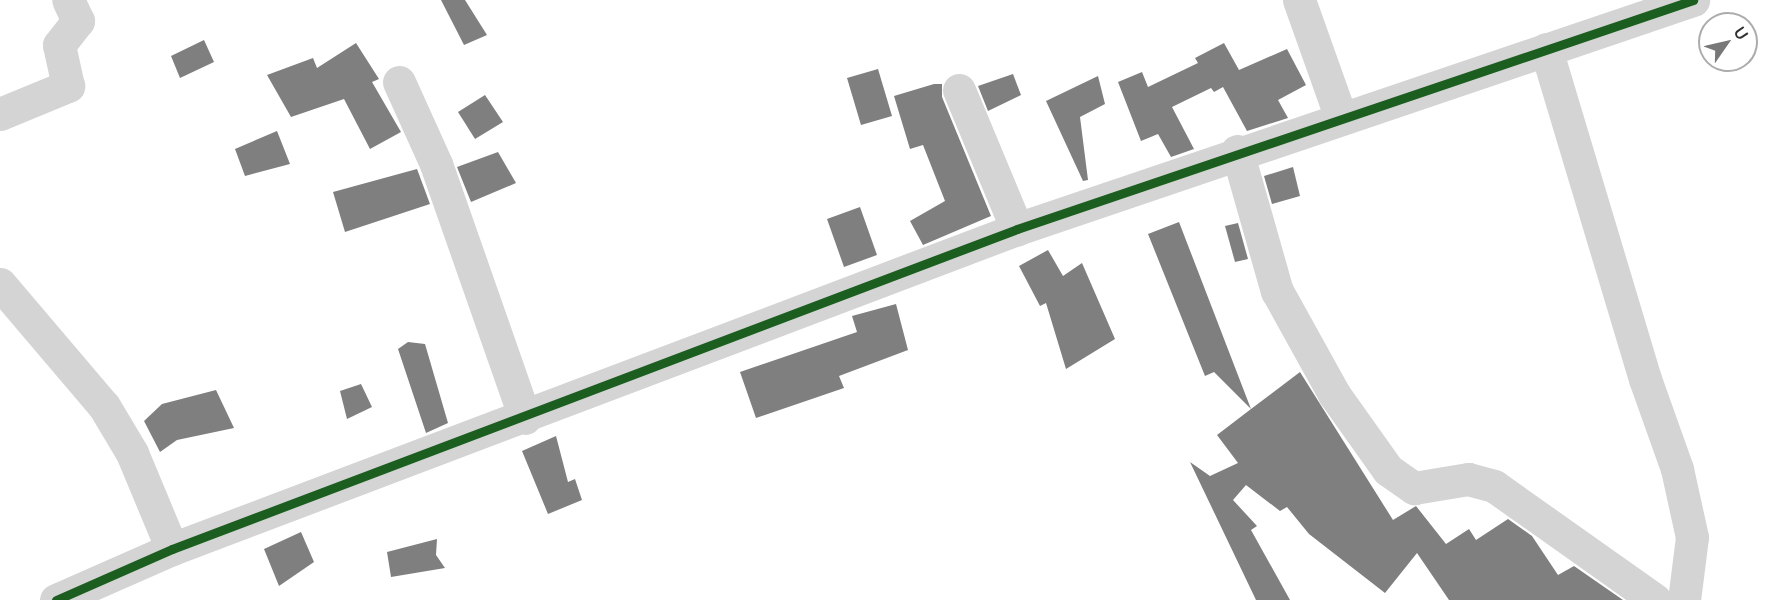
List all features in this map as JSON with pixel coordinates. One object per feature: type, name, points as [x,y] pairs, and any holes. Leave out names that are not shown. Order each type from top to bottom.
[{"type":"street","points":[[0,114],[68,86],[59,45],[78,21],[68,0]]},
{"type":"street","points":[[1299,0],[1340,115]]},
{"type":"street","points":[[56,600],[172,549],[525,418],[1017,229],[1340,115],[1693,0]]},
{"type":"street","points":[[1546,49],[1677,469],[1692,537],[1684,600]]},
{"type":"street","points":[[399,82],[436,164],[525,418]]},
{"type":"street","points":[[959,90],[1017,229]]},
{"type":"street","points":[[1237,151],[1277,291],[1334,394],[1388,470],[1414,488],[1468,479],[1494,486],[1655,600]]},
{"type":"street","points":[[0,284],[104,406],[132,453],[172,549]]},
{"type":"building","points":[[441,0],[465,0],[487,35],[464,45]]},
{"type":"building","points":[[204,40],[214,62],[180,78],[171,56]]},
{"type":"building","points":[[356,43],[379,79],[372,82],[401,132],[370,149],[344,99],[291,117],[267,75],[313,58],[317,68]]},
{"type":"building","points":[[1224,43],[1239,70],[1287,49],[1306,85],[1278,100],[1288,118],[1247,131],[1223,87],[1214,92],[1211,88],[1172,107],[1194,149],[1171,157],[1158,134],[1141,141],[1118,82],[1142,72],[1148,87],[1198,63],[1195,58]]},
{"type":"building","points":[[878,69],[892,116],[861,125],[847,78]]},
{"type":"building","points":[[1013,74],[1021,95],[988,111],[978,86]]},
{"type":"building","points":[[1098,76],[1105,104],[1080,117],[1088,180],[1083,181],[1046,101]]},
{"type":"building","points":[[934,84],[942,84],[942,97],[991,216],[923,245],[910,221],[945,201],[923,145],[910,149],[894,96]]},
{"type":"building","points":[[485,95],[503,122],[475,139],[458,112]]},
{"type":"building","points":[[277,131],[290,164],[245,176],[235,149]]},
{"type":"building","points":[[498,152],[516,183],[471,202],[457,167]]},
{"type":"building","points":[[1293,167],[1300,196],[1272,204],[1264,176]]},
{"type":"building","points":[[417,169],[430,204],[345,232],[333,192]]},
{"type":"building","points":[[860,207],[877,255],[844,267],[827,219]]},
{"type":"building","points":[[1179,222],[1251,409],[1214,372],[1205,376],[1148,234]]},
{"type":"building","points":[[1238,223],[1248,259],[1235,262],[1225,226]]},
{"type":"building","points":[[1048,250],[1063,276],[1082,263],[1115,339],[1066,369],[1046,303],[1040,306],[1019,266]]},
{"type":"building","points":[[896,304],[908,350],[839,376],[844,388],[756,418],[740,372],[857,332],[852,316]]},
{"type":"building","points":[[408,342],[425,344],[448,423],[426,433],[398,349]]},
{"type":"building","points":[[1300,372],[1393,520],[1416,506],[1446,544],[1469,529],[1476,540],[1508,519],[1532,536],[1558,575],[1574,566],[1623,600],[1449,600],[1417,553],[1385,593],[1309,534],[1287,507],[1280,511],[1246,485],[1233,500],[1257,526],[1251,530],[1290,600],[1256,600],[1190,462],[1210,476],[1238,463],[1217,435]]},
{"type":"building","points":[[361,384],[372,407],[347,419],[340,391]]},
{"type":"building","points":[[216,390],[234,428],[177,440],[160,452],[144,421],[162,404]]},
{"type":"building","points":[[556,436],[568,482],[575,479],[582,500],[548,514],[522,451]]},
{"type":"building","points":[[301,532],[314,562],[279,586],[264,549]]},
{"type":"building","points":[[437,539],[436,555],[445,568],[391,577],[387,552]]},
{"type":"cycle path","points":[[56,600],[172,549],[1017,229],[1693,0]]}]
